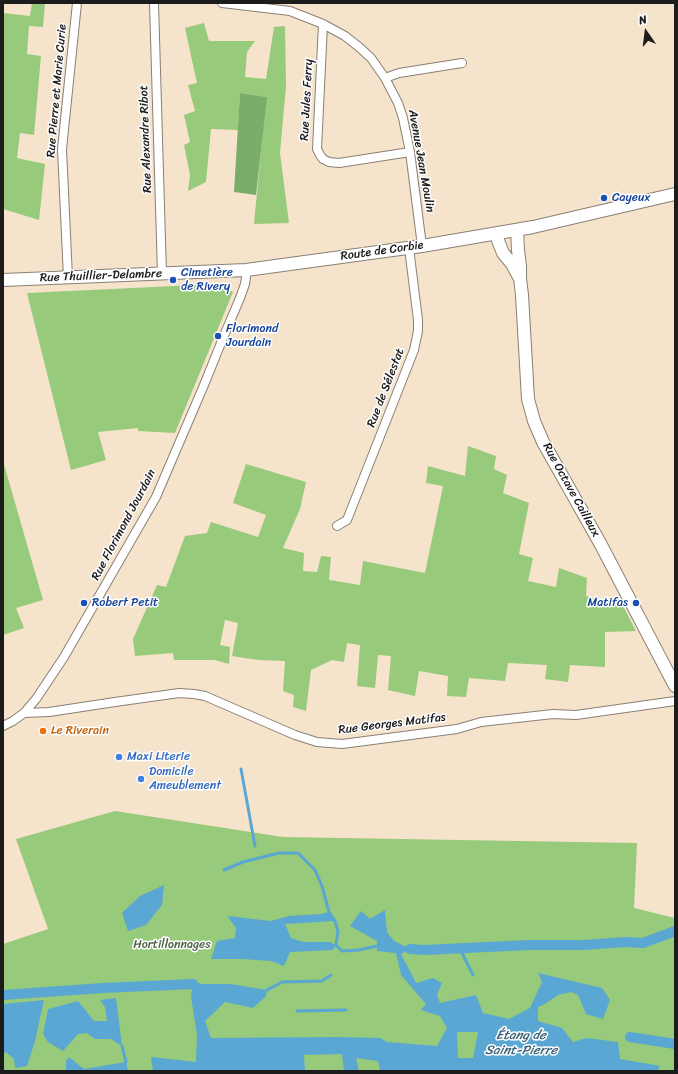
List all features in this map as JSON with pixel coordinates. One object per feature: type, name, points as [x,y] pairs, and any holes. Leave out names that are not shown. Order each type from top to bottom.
[{"type":"main road","name":"Route de Corbie","points":[[246,270],[409,248],[534,228],[675,194]]},
{"type":"main road","name":"Rue Octave Cailleux","points":[[517,230],[528,399],[534,421],[543,442],[600,543],[675,686]]},
{"type":"main road","points":[[496,234],[498,243],[503,253],[512,264],[520,278]]},
{"type":"main road","name":"Rue Thuillier-Delambre","points":[[3,280],[246,270]]},
{"type":"street","name":"Rue Pierre et Marie Curie","points":[[68,278],[62,149],[77,3]]},
{"type":"street","name":"Rue Alexandre Ribot","points":[[154,3],[162,274]]},
{"type":"street","name":"Avenue Jean Moulin","points":[[222,3],[290,11],[323,24],[345,36],[359,46],[371,58],[385,78],[398,103],[403,118],[410,152],[422,246]]},
{"type":"street","name":"Rue Jules Ferry","points":[[323,24],[316,150],[323,159],[329,162],[338,163],[410,152]]},
{"type":"street","points":[[385,78],[399,73],[462,64]]},
{"type":"street","name":"Rue de Sélestat","points":[[337,526],[347,520],[414,350],[418,331],[418,320],[409,248]]},
{"type":"street","name":"Rue Florimond Jourdain","points":[[24,713],[36,699],[64,657],[156,497],[240,298],[245,284],[246,270]]},
{"type":"street","name":"Rue Georges Matifas","points":[[24,713],[49,712],[167,695],[194,694],[204,696],[294,735],[317,742],[342,744],[457,729],[481,722],[553,714],[576,715],[675,701]]},
{"type":"street","points":[[3,726],[24,713]]},
{"type":"green space","points":[[32,3],[45,3],[43,27],[29,26],[27,54],[41,56],[34,135],[20,133],[17,158],[45,164],[39,220],[3,209],[3,13],[30,16]]},
{"type":"green space","points":[[204,23],[209,41],[255,41],[247,52],[245,77],[266,79],[274,27],[285,26],[286,86],[280,153],[289,223],[254,224],[266,97],[240,93],[238,130],[211,129],[206,182],[188,191],[190,175],[184,145],[190,142],[184,115],[195,111],[188,85],[197,83],[185,28]]},
{"type":"green space","points":[[240,93],[267,97],[256,195],[234,192]]},
{"type":"green space","points":[[217,284],[233,292],[175,433],[138,431],[138,428],[98,432],[106,460],[71,470],[27,293]]},
{"type":"green space","points":[[468,446],[496,456],[494,469],[507,475],[503,493],[529,503],[519,554],[533,558],[528,581],[556,587],[559,568],[587,578],[586,596],[623,606],[636,631],[605,632],[605,667],[570,665],[568,682],[545,679],[547,665],[508,663],[505,681],[469,678],[466,697],[447,696],[448,676],[419,671],[415,696],[388,690],[391,656],[378,655],[375,688],[357,686],[360,645],[347,643],[344,662],[332,660],[311,670],[306,711],[293,707],[294,695],[283,691],[285,661],[258,660],[232,656],[238,623],[225,620],[220,645],[230,647],[229,664],[215,660],[174,660],[173,653],[135,656],[133,639],[157,585],[166,587],[185,536],[207,533],[211,522],[258,537],[266,515],[233,503],[246,464],[306,482],[300,509],[283,548],[304,553],[303,571],[317,572],[321,556],[331,557],[329,580],[360,585],[363,561],[425,573],[443,486],[426,483],[428,466],[465,476]]},
{"type":"green space","points":[[3,461],[43,600],[16,608],[24,628],[3,635]]},
{"type":"green space","name":"Hortillonnages","points":[[115,811],[283,837],[637,843],[634,908],[675,918],[675,1071],[3,1071],[3,944],[48,929],[16,839]]},
{"type":"water","points":[[164,885],[162,905],[146,925],[128,931],[122,913],[140,896]]},
{"type":"water","name":"Étang de Saint-Pierre","points":[[385,910],[387,932],[394,941],[410,949],[401,954],[416,983],[433,978],[442,983],[437,995],[440,1003],[476,995],[483,1013],[509,1019],[530,1008],[542,982],[538,973],[602,988],[610,1000],[603,1019],[586,1014],[578,995],[571,992],[558,995],[538,1007],[538,1021],[562,1028],[573,1042],[586,1038],[618,1042],[620,1059],[660,1066],[657,1071],[380,1071],[378,1061],[356,1058],[359,1071],[344,1071],[342,1054],[304,1055],[305,1071],[153,1071],[151,1057],[196,1062],[197,1035],[191,997],[193,984],[231,984],[267,990],[266,996],[253,1008],[225,1002],[205,1021],[211,1038],[380,1038],[387,1042],[437,1046],[447,1028],[440,1016],[421,1010],[426,1004],[401,975],[396,953],[377,951],[377,941],[350,926],[361,911],[370,919]],"holes":[[[457,1032],[478,1032],[473,1058],[458,1058]]]},
{"type":"water","points":[[329,912],[335,921],[285,924],[291,938],[303,942],[330,942],[336,945],[333,950],[290,952],[284,966],[271,961],[211,959],[217,941],[235,938],[236,928],[227,916],[271,921],[289,916]]},
{"type":"water","points":[[116,998],[122,1046],[111,1039],[95,1039],[87,1033],[78,1034],[63,1051],[48,1042],[43,1034],[48,1009],[78,1001],[94,1021],[107,1021],[105,1007],[100,1000]]},
{"type":"water","points":[[44,1000],[35,1041],[27,1066],[15,1068],[14,1059],[6,1052],[3,1054],[3,1004]]},
{"type":"water","points":[[69,1057],[84,1069],[126,1062],[128,1071],[66,1071],[66,1061]]},
{"type":"waterway","points":[[241,769],[255,846]]},
{"type":"waterway","points":[[224,870],[243,862],[279,853],[298,853],[315,870],[322,886],[329,912],[335,921],[338,932],[336,945],[342,951],[359,950],[377,946]]},
{"type":"waterway","points":[[410,949],[424,950],[529,945],[584,945],[625,942],[643,943],[675,931]]},
{"type":"waterway","points":[[460,949],[473,975]]},
{"type":"waterway","points":[[267,990],[282,982],[322,981],[331,975]]},
{"type":"waterway","points":[[3,995],[103,988],[193,984],[199,990],[199,993]]},
{"type":"waterway","points":[[297,1011],[346,1010]]},
{"type":"waterway","points":[[630,1037],[675,1044]]},
{"type":"waterway","points":[[122,1046],[126,1062]]},
{"type":"place","name":"Cayeux","points":[[604,198]]},
{"type":"place","name":"Cimetière de Rivery","points":[[173,280]]},
{"type":"place","name":"Florimond Jourdain","points":[[218,336]]},
{"type":"place","name":"Robert Petit","points":[[84,603]]},
{"type":"place","name":"Matifas","points":[[636,603]]},
{"type":"place","name":"Le Riverain","points":[[43,731]]},
{"type":"place","name":"Maxi Literie","points":[[119,757]]},
{"type":"place","name":"Domicile Ameublement","points":[[141,779]]}]
